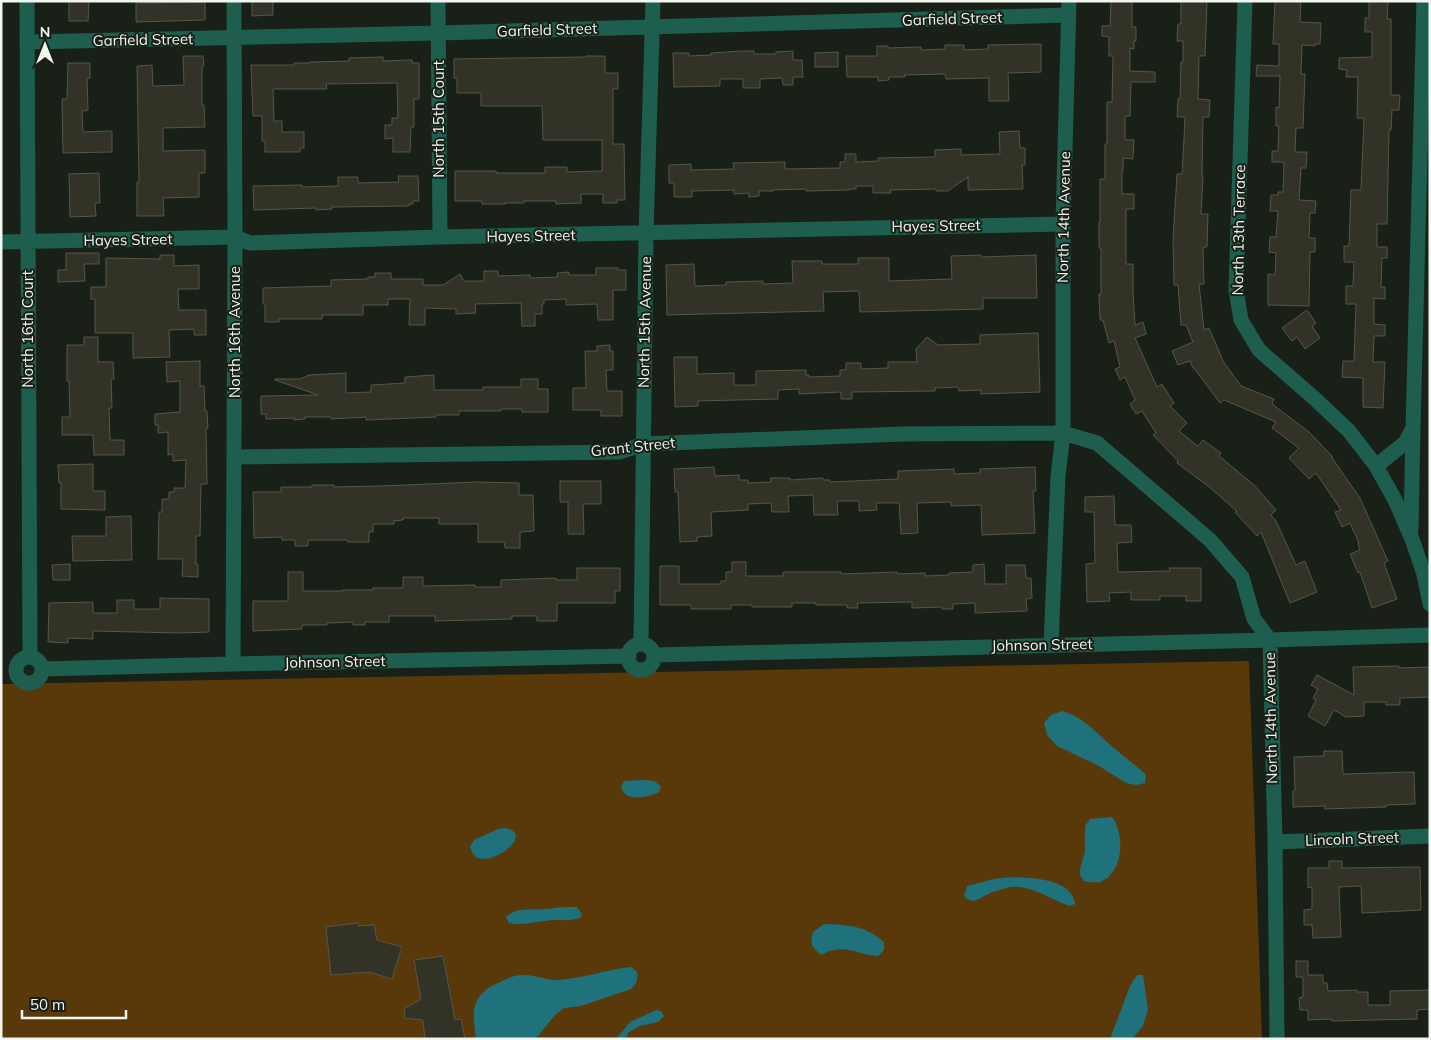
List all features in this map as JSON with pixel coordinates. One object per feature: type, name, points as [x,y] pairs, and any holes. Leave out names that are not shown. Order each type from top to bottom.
[{"type":"street","name":"North 16th Court","points":[[27,1],[30,656]]},
{"type":"street","name":"North 16th Avenue","points":[[233,664],[236,238],[234,1]]},
{"type":"street","name":"North 15th Court","points":[[438,1],[440,238]]},
{"type":"street","name":"North 15th Avenue","points":[[641,644],[646,233],[653,1]]},
{"type":"street","name":"North 13th Terrace","points":[[1244,1],[1236,290],[1241,320],[1259,350],[1349,431],[1376,466],[1395,500],[1411,537],[1424,574],[1430,604]]},
{"type":"street","points":[[1411,537],[1424,1]]},
{"type":"street","name":"Garfield Street","points":[[27,42],[652,27],[1068,8]]},
{"type":"street","name":"North 14th Avenue","points":[[1051,645],[1058,476],[1063,433],[1063,224],[1068,8]]},
{"type":"street","name":"Hayes Street","points":[[1,242],[236,238],[250,243],[1063,224]]},
{"type":"street","points":[[1376,466],[1404,442],[1413,428]]},
{"type":"street","name":"North 14th Avenue","points":[[1063,433],[1097,443],[1210,540],[1242,577],[1254,619],[1270,640],[1277,1039]]},
{"type":"street","name":"Grant Street","points":[[234,457],[620,452],[644,444],[903,434],[1063,433]]},
{"type":"street","name":"Johnson Street","points":[[655,655],[1430,635]]},
{"type":"street","points":[[641,644],[651,647],[655,655],[653,663],[643,670],[631,665],[628,656],[631,648],[641,644]]},
{"type":"street","points":[[30,656],[41,663],[42,669],[38,680],[29,683],[9,669],[17,665],[22,658],[30,656]]},
{"type":"street","name":"Johnson Street","points":[[42,669],[628,656]]},
{"type":"street","name":"Lincoln Street","points":[[1275,842],[1430,836]]},
{"type":"shaded area","points":[[1249,661],[1262,1039],[1,1039],[1,684]]},
{"type":"water","points":[[1062,711],[1085,722],[1143,772],[1146,775],[1145,783],[1136,785],[1126,783],[1099,766],[1057,746],[1047,735],[1044,723],[1051,715]]},
{"type":"water","points":[[624,781],[654,781],[661,786],[659,792],[649,796],[632,797],[623,792],[621,787]]},
{"type":"water","points":[[1112,817],[1119,833],[1120,852],[1118,862],[1108,877],[1100,882],[1084,881],[1080,875],[1080,869],[1085,851],[1085,826],[1090,819]]},
{"type":"water","points":[[504,828],[513,831],[516,837],[507,849],[489,858],[480,859],[473,854],[470,847],[474,840]]},
{"type":"water","points":[[1011,877],[1039,879],[1059,884],[1072,895],[1075,904],[1070,906],[1033,890],[1018,887],[996,891],[973,901],[964,896],[967,886]]},
{"type":"water","points":[[577,907],[582,914],[580,918],[520,924],[509,923],[506,917],[519,910]]},
{"type":"water","points":[[824,924],[856,927],[870,932],[884,942],[884,950],[878,956],[844,949],[829,951],[821,955],[813,947],[812,939],[813,932]]},
{"type":"water","points":[[632,967],[637,972],[637,977],[636,983],[631,989],[581,1006],[564,1008],[533,1039],[476,1039],[474,1011],[479,998],[490,987],[513,976],[530,975],[556,980]]},
{"type":"water","points":[[1137,975],[1143,975],[1148,1009],[1143,1026],[1132,1039],[1110,1039],[1130,986]]},
{"type":"water","points":[[656,1010],[661,1011],[664,1016],[658,1022],[640,1026],[629,1032],[625,1039],[616,1039],[630,1022]]},
{"type":"building","points":[[69,1],[89,1],[88,21],[69,21]]},
{"type":"building","points":[[252,1],[273,1],[273,15],[252,16]]},
{"type":"building","points":[[1111,1],[1132,1],[1132,27],[1136,27],[1136,41],[1134,41],[1134,49],[1130,48],[1130,71],[1155,72],[1155,82],[1131,82],[1130,116],[1125,116],[1125,140],[1134,140],[1133,159],[1123,158],[1122,171],[1122,194],[1134,194],[1134,209],[1126,209],[1126,264],[1133,264],[1135,325],[1143,322],[1146,334],[1135,338],[1157,387],[1162,384],[1174,403],[1170,406],[1187,423],[1179,431],[1198,446],[1203,440],[1221,453],[1219,456],[1254,485],[1276,510],[1271,515],[1276,521],[1296,565],[1305,561],[1317,592],[1290,603],[1261,532],[1257,536],[1235,512],[1237,511],[1177,463],[1178,461],[1153,435],[1156,433],[1142,411],[1136,414],[1130,404],[1135,400],[1125,377],[1120,380],[1115,369],[1120,367],[1114,341],[1109,343],[1103,320],[1100,320],[1100,179],[1105,179],[1107,102],[1112,102],[1113,56],[1109,56],[1109,37],[1102,36],[1102,26],[1110,26]]},
{"type":"building","points":[[1181,1],[1207,1],[1205,56],[1199,56],[1198,99],[1210,100],[1209,117],[1203,117],[1201,214],[1208,214],[1207,247],[1203,247],[1204,284],[1199,284],[1204,330],[1209,328],[1223,361],[1241,386],[1274,399],[1272,404],[1309,432],[1333,457],[1360,498],[1388,561],[1384,563],[1397,599],[1372,608],[1360,572],[1358,573],[1350,554],[1360,550],[1350,523],[1342,527],[1335,512],[1341,510],[1316,473],[1309,479],[1289,458],[1299,448],[1272,428],[1276,422],[1224,400],[1220,403],[1193,368],[1190,361],[1178,365],[1172,351],[1193,342],[1186,325],[1181,325],[1178,285],[1174,285],[1173,240],[1177,174],[1182,174],[1185,117],[1177,117],[1178,99],[1180,99],[1181,62],[1183,62],[1183,41],[1177,41],[1178,24],[1181,24]]},
{"type":"building","points":[[1275,1],[1301,1],[1300,22],[1321,23],[1320,44],[1315,44],[1315,46],[1302,45],[1301,74],[1305,74],[1303,128],[1296,128],[1295,152],[1307,152],[1306,168],[1301,168],[1299,200],[1316,201],[1315,213],[1310,213],[1309,238],[1315,238],[1315,252],[1310,252],[1309,306],[1268,305],[1268,274],[1275,275],[1276,253],[1269,252],[1270,237],[1276,237],[1278,211],[1270,211],[1271,195],[1278,195],[1278,192],[1283,192],[1284,162],[1272,162],[1272,151],[1278,151],[1279,126],[1276,126],[1276,107],[1279,108],[1280,76],[1256,76],[1257,65],[1279,66],[1279,44],[1273,44]]},
{"type":"building","points":[[1369,1],[1388,1],[1387,19],[1391,19],[1391,95],[1400,95],[1399,110],[1392,110],[1391,130],[1389,130],[1387,224],[1377,224],[1377,247],[1387,247],[1387,258],[1382,258],[1381,287],[1385,287],[1385,299],[1374,298],[1374,324],[1385,325],[1385,336],[1374,336],[1373,362],[1385,362],[1383,408],[1363,407],[1363,378],[1342,377],[1343,361],[1354,361],[1356,304],[1346,304],[1346,286],[1353,286],[1354,262],[1344,262],[1344,246],[1349,246],[1351,190],[1361,190],[1364,118],[1357,118],[1358,77],[1346,77],[1347,70],[1339,69],[1339,58],[1372,57],[1372,32],[1365,32],[1365,18],[1369,18]]},
{"type":"building","points":[[205,2],[205,20],[136,22],[136,3]]},
{"type":"building","points":[[1041,44],[1041,72],[1008,73],[1009,101],[989,101],[989,78],[946,79],[945,74],[904,75],[905,77],[889,77],[889,80],[878,81],[878,77],[847,77],[846,56],[877,56],[877,46],[888,46],[888,48],[921,47],[921,50],[945,49],[945,45],[964,45],[964,50],[988,49],[988,45]]},
{"type":"building","points":[[754,51],[754,54],[776,54],[776,52],[793,51],[793,60],[802,60],[803,77],[793,77],[793,85],[783,85],[782,78],[760,79],[760,88],[743,88],[743,79],[720,79],[720,86],[674,87],[673,53],[689,53],[689,56]]},
{"type":"building","points":[[838,52],[838,67],[815,67],[815,53]]},
{"type":"building","points":[[183,56],[203,56],[202,105],[204,105],[205,127],[163,128],[163,151],[205,150],[205,173],[199,173],[199,197],[163,198],[164,216],[137,216],[137,182],[139,182],[137,66],[152,65],[153,86],[184,85]]},
{"type":"building","points":[[605,56],[605,73],[618,73],[618,89],[613,89],[613,144],[624,144],[625,200],[617,200],[617,203],[603,203],[603,194],[581,194],[581,203],[556,204],[556,201],[524,201],[524,203],[482,204],[482,201],[455,201],[455,171],[545,173],[545,167],[567,167],[567,172],[602,171],[602,140],[543,140],[542,106],[481,106],[481,93],[457,93],[457,78],[454,78],[454,59]]},
{"type":"building","points":[[383,57],[383,61],[412,60],[412,63],[419,63],[419,99],[414,99],[414,127],[411,127],[410,152],[393,152],[393,138],[385,139],[385,125],[392,125],[392,118],[398,118],[397,83],[326,84],[327,89],[273,89],[274,121],[282,121],[282,132],[304,132],[304,148],[300,148],[300,152],[265,152],[265,141],[262,141],[262,116],[253,116],[251,65],[294,65],[294,63],[349,61],[349,58]]},
{"type":"building","points":[[68,63],[90,63],[90,78],[87,78],[88,110],[82,111],[83,132],[112,131],[112,152],[63,153],[62,99],[67,99]]},
{"type":"building","points":[[1019,131],[1020,148],[1025,148],[1025,165],[1022,165],[1023,189],[968,190],[968,177],[948,191],[936,191],[936,189],[890,190],[891,193],[873,193],[873,186],[856,186],[856,189],[849,190],[759,191],[759,196],[749,197],[749,193],[734,194],[734,190],[692,191],[692,197],[674,197],[674,183],[669,183],[669,165],[691,164],[691,170],[734,169],[733,163],[785,162],[785,169],[840,168],[840,162],[845,162],[845,154],[856,154],[856,162],[878,161],[878,158],[935,157],[935,150],[961,149],[961,155],[1000,154],[999,132]]},
{"type":"building","points":[[99,173],[100,203],[95,203],[96,216],[70,217],[69,174]]},
{"type":"building","points":[[398,176],[418,176],[419,201],[413,201],[413,204],[409,204],[409,206],[332,207],[332,209],[316,210],[316,208],[254,210],[253,186],[338,186],[338,177],[358,177],[358,183],[399,182]]},
{"type":"building","points":[[66,253],[99,253],[99,264],[84,264],[85,281],[58,282],[58,270],[66,270]]},
{"type":"building","points":[[160,255],[174,255],[174,266],[199,265],[199,289],[178,289],[179,310],[206,310],[206,335],[194,335],[194,329],[169,330],[170,357],[133,358],[133,333],[95,333],[95,299],[91,299],[91,287],[106,287],[106,258],[160,259]]},
{"type":"building","points":[[981,255],[982,257],[1036,255],[1037,298],[983,298],[983,309],[860,312],[859,291],[823,292],[824,311],[667,315],[666,265],[694,264],[695,286],[726,285],[726,282],[763,281],[763,284],[793,283],[792,261],[822,261],[822,264],[858,264],[858,258],[889,258],[889,281],[952,279],[951,256]]},
{"type":"building","points":[[596,268],[626,270],[626,290],[613,290],[613,320],[598,320],[597,304],[566,305],[566,299],[544,300],[542,314],[535,314],[535,326],[522,326],[521,303],[475,304],[476,313],[456,314],[456,309],[425,308],[425,325],[409,325],[410,299],[388,299],[388,305],[363,305],[363,315],[322,315],[322,319],[279,319],[279,322],[265,322],[263,288],[331,286],[331,280],[368,279],[368,277],[375,277],[375,273],[391,273],[391,279],[423,279],[423,285],[443,285],[460,274],[464,281],[484,281],[484,271],[498,271],[498,276],[530,275],[530,278],[558,277],[557,273],[569,272],[569,275],[596,275]]},
{"type":"building","points":[[1307,310],[1316,323],[1312,326],[1320,338],[1305,349],[1297,337],[1292,341],[1282,328]]},
{"type":"building","points":[[1038,333],[1040,392],[981,394],[981,390],[959,391],[958,387],[935,388],[935,391],[852,392],[852,399],[841,399],[841,392],[799,394],[799,389],[778,390],[778,399],[698,401],[698,406],[675,407],[674,357],[697,357],[697,374],[734,373],[734,385],[756,385],[756,371],[806,370],[806,375],[809,375],[809,377],[840,376],[840,370],[846,370],[846,363],[861,363],[861,369],[888,368],[888,362],[917,362],[916,349],[927,337],[938,345],[980,344],[980,335]]},
{"type":"building","points":[[84,337],[98,337],[98,362],[113,362],[114,379],[111,379],[112,408],[109,408],[110,440],[124,440],[124,455],[94,455],[93,435],[62,435],[62,417],[70,417],[67,345],[84,345]]},
{"type":"building","points":[[610,345],[610,351],[613,351],[613,370],[606,370],[607,391],[622,391],[622,416],[601,416],[601,410],[573,410],[573,388],[586,388],[585,351],[597,351],[597,346]]},
{"type":"building","points":[[200,361],[200,386],[204,386],[208,428],[206,428],[207,484],[201,484],[200,536],[196,536],[198,577],[182,576],[183,559],[158,559],[159,512],[162,512],[162,499],[169,499],[169,492],[174,492],[174,488],[185,488],[186,460],[173,461],[173,454],[168,455],[168,432],[158,433],[158,425],[155,425],[155,414],[180,412],[180,381],[167,382],[166,362]]},
{"type":"building","points":[[346,373],[346,393],[371,392],[371,385],[405,383],[405,377],[434,375],[434,390],[483,390],[483,387],[521,387],[521,379],[538,379],[538,389],[548,389],[548,412],[522,412],[522,409],[501,409],[501,411],[459,411],[459,415],[436,415],[436,417],[366,420],[366,417],[331,419],[331,417],[305,417],[305,419],[294,420],[294,418],[266,419],[266,414],[261,414],[261,396],[318,395],[275,379],[300,379],[309,375]]},
{"type":"building","points":[[93,464],[93,491],[105,491],[105,510],[61,509],[61,483],[59,483],[58,465]]},
{"type":"building","points":[[714,467],[715,476],[739,475],[739,480],[748,480],[748,483],[771,482],[770,478],[790,478],[790,480],[823,478],[823,480],[830,480],[830,482],[898,479],[898,471],[954,469],[954,474],[980,473],[980,469],[1035,467],[1036,491],[1033,491],[1035,533],[982,535],[981,505],[951,506],[951,502],[917,503],[918,533],[901,534],[899,503],[876,503],[877,510],[859,511],[859,501],[837,501],[838,515],[814,515],[813,495],[788,496],[789,512],[772,512],[771,503],[748,504],[748,510],[711,512],[712,536],[697,537],[697,541],[680,542],[678,492],[675,492],[674,469]]},
{"type":"building","points":[[560,481],[601,481],[601,504],[583,504],[584,534],[568,534],[568,502],[560,502]]},
{"type":"building","points":[[477,482],[519,483],[519,495],[533,495],[534,531],[520,532],[520,548],[505,548],[504,542],[478,542],[478,524],[439,524],[439,518],[403,518],[403,520],[394,521],[394,524],[373,524],[373,532],[369,532],[369,542],[308,540],[308,546],[295,546],[295,540],[282,540],[282,537],[254,538],[253,492],[281,492],[281,487],[312,487],[312,485],[334,485],[334,487]]},
{"type":"building","points":[[1114,496],[1115,525],[1131,525],[1132,542],[1117,543],[1118,572],[1170,571],[1169,568],[1201,568],[1201,601],[1186,601],[1186,596],[1160,596],[1160,600],[1131,600],[1131,592],[1109,593],[1110,601],[1087,602],[1086,564],[1095,563],[1094,512],[1085,512],[1085,497]]},
{"type":"building","points":[[131,516],[132,560],[73,561],[72,536],[106,536],[106,517]]},
{"type":"building","points":[[732,562],[746,562],[746,576],[783,576],[783,572],[841,572],[841,574],[897,572],[897,574],[925,573],[925,576],[949,575],[949,573],[973,572],[973,565],[984,564],[985,584],[1006,584],[1006,565],[1025,565],[1026,578],[1031,578],[1032,598],[1026,599],[1027,611],[975,613],[975,603],[953,604],[953,609],[942,609],[942,607],[912,608],[912,602],[857,603],[858,608],[847,608],[847,605],[816,605],[816,603],[792,603],[792,607],[731,605],[731,609],[691,609],[691,605],[660,605],[660,566],[679,566],[679,584],[721,584],[721,581],[726,581],[726,572],[732,572]]},
{"type":"building","points":[[70,564],[70,580],[53,580],[52,565]]},
{"type":"building","points":[[577,568],[620,568],[620,591],[615,591],[615,603],[557,603],[557,621],[537,621],[537,616],[512,616],[512,619],[435,621],[435,616],[389,616],[389,622],[365,622],[365,625],[353,625],[353,622],[327,623],[327,625],[302,625],[302,629],[253,631],[253,601],[288,601],[288,572],[303,572],[303,591],[343,591],[403,588],[403,577],[423,577],[423,586],[475,585],[475,587],[501,587],[501,580],[556,578],[556,580],[577,580]]},
{"type":"building","points":[[160,598],[209,599],[209,632],[93,631],[93,639],[68,638],[68,643],[48,642],[49,603],[93,602],[93,613],[117,613],[117,600],[134,600],[134,609],[160,609]]},
{"type":"building","points":[[1399,666],[1399,668],[1430,667],[1430,697],[1400,698],[1400,705],[1386,705],[1386,702],[1364,702],[1364,716],[1346,717],[1334,710],[1325,726],[1308,716],[1316,700],[1313,698],[1318,689],[1311,685],[1317,675],[1354,695],[1353,667]]},
{"type":"building","points":[[1324,751],[1342,751],[1343,774],[1414,772],[1415,804],[1325,809],[1325,806],[1293,807],[1293,791],[1295,790],[1294,757],[1324,756]]},
{"type":"building","points":[[1329,861],[1342,861],[1342,868],[1420,867],[1421,910],[1362,913],[1361,886],[1339,887],[1341,937],[1313,938],[1312,925],[1304,925],[1304,910],[1312,909],[1312,887],[1308,888],[1308,868],[1329,868]]},
{"type":"building","points":[[358,923],[358,926],[374,925],[377,940],[402,947],[392,979],[369,972],[331,975],[326,927]]},
{"type":"building","points":[[443,956],[455,1020],[461,1019],[465,1039],[425,1039],[423,1020],[405,1018],[404,1009],[421,999],[414,960]]},
{"type":"building","points":[[1296,961],[1308,961],[1308,975],[1323,975],[1323,983],[1327,983],[1328,991],[1357,990],[1357,992],[1368,992],[1368,1005],[1390,1005],[1390,991],[1430,990],[1430,1009],[1417,1010],[1417,1019],[1308,1020],[1308,1010],[1300,1010],[1299,998],[1303,997],[1303,977],[1296,977]]}]
